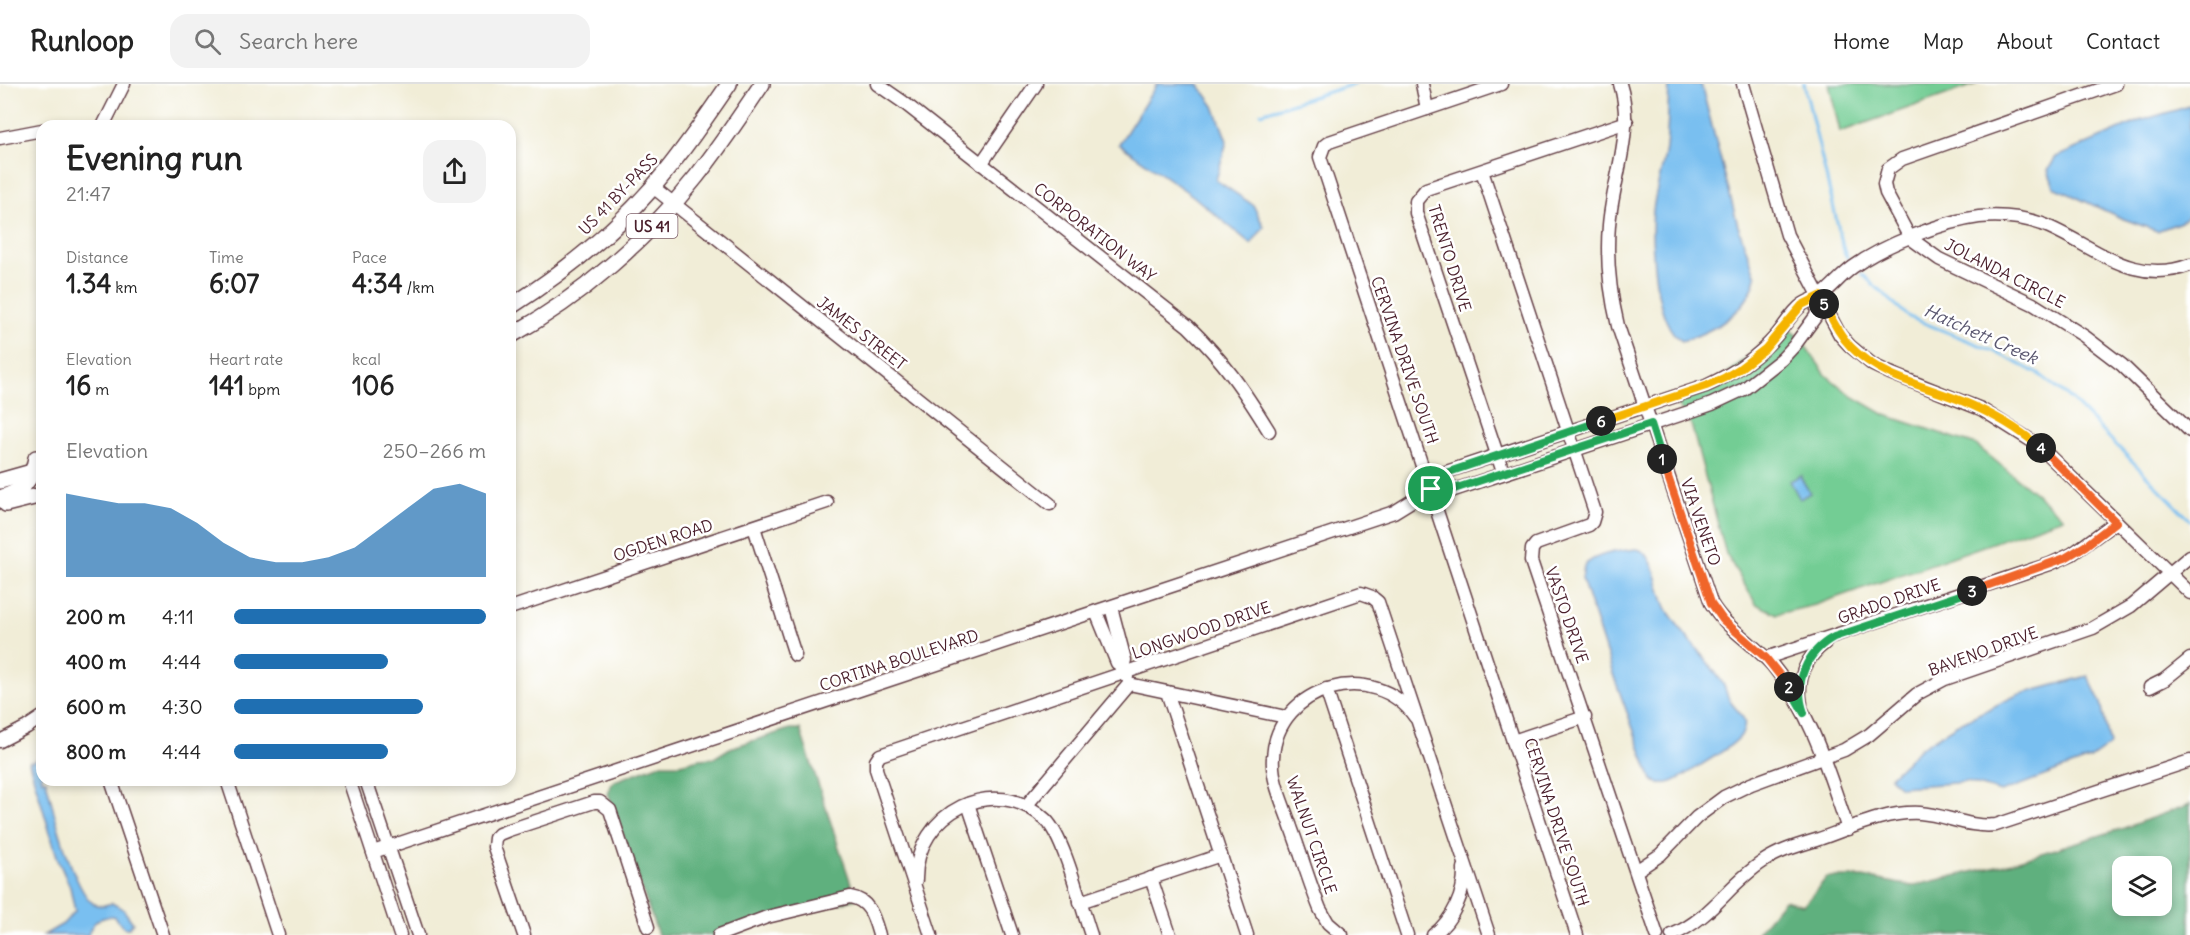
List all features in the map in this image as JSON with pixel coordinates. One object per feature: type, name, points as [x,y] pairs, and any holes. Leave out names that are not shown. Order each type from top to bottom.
[{"type":"main road","name":"US 41 BY-PASS","points":[[516,302],[580,257],[629,213],[678,157],[729,84]]},
{"type":"main road","name":"US 41","points":[[516,332],[585,287],[638,241],[673,204],[721,144],[762,84]]},
{"type":"main road","points":[[0,480],[36,466]]},
{"type":"main road","points":[[0,498],[22,489],[36,468]]},
{"type":"main road","points":[[0,506],[36,497]]},
{"type":"main road","points":[[0,506],[36,503]]},
{"type":"street","name":"CORPORATION WAY","points":[[877,84],[1188,326],[1230,370],[1269,431]]},
{"type":"street","points":[[981,164],[1036,84]]},
{"type":"street","points":[[1422,84],[1427,109]]},
{"type":"street","name":"CERVINA DRIVE SOUTH","points":[[1501,84],[1329,142],[1324,146],[1320,157],[1578,935]]},
{"type":"street","name":"VIA VENETO","points":[[1620,84],[1626,122],[1609,226],[1608,265],[1612,302],[1618,326],[1711,603],[1723,620],[1766,658],[1782,677],[1804,713],[1824,758],[1848,829]]},
{"type":"street","points":[[1743,84],[1784,226],[1840,335],[1861,356],[1890,373],[1981,409],[2023,434],[2049,455],[2190,593]]},
{"type":"street","name":"JOLANDA CIRCLE","points":[[2116,84],[1893,163],[1885,175],[1886,193],[1910,238],[1940,259],[2034,304],[2085,336],[2122,365],[2190,431]]},
{"type":"street","points":[[106,120],[123,85]]},
{"type":"street","name":"TRENTO DRIVE","points":[[1503,472],[1415,209],[1416,201],[1426,189],[1626,122]]},
{"type":"street","points":[[0,138],[36,131]]},
{"type":"street","name":"VASTO DRIVE","points":[[1482,171],[1595,512],[1592,522],[1541,541],[1536,544],[1531,555],[1657,935]]},
{"type":"street","name":"JAMES STREET","points":[[653,187],[1050,504]]},
{"type":"street","name":"CORTINA BOULEVARD","points":[[373,852],[1394,512],[1431,489],[1437,476],[1706,386],[1739,369],[1765,349],[1802,305],[1820,296],[1869,256],[1910,238],[1969,219],[1992,216],[2015,218],[2042,224],[2114,262],[2136,270],[2167,271],[2190,265]]},
{"type":"street","name":"CORTINA BOULEVARD","points":[[1431,489],[1445,492],[1719,401],[1762,376],[1794,346],[1816,316],[1820,296]]},
{"type":"street","name":"OGDEN ROAD","points":[[516,606],[827,502]]},
{"type":"street","name":"GRADO DRIVE","points":[[1766,658],[2057,561],[2085,546],[2116,522]]},
{"type":"street","points":[[754,527],[795,655]]},
{"type":"street","name":"BAVENO DRIVE","points":[[1636,871],[1660,855],[1697,817],[1724,797],[1751,784],[1844,750],[1869,735],[1905,703],[1945,679],[2093,628],[2131,606],[2190,556]]},
{"type":"street","name":"LONGWOOD DRIVE","points":[[931,935],[876,769],[878,758],[884,754],[1350,597],[1366,594],[1378,602],[1489,935]]},
{"type":"street","points":[[1026,806],[1126,674],[1125,660],[1111,607]]},
{"type":"street","points":[[1096,612],[1117,663],[1126,674],[1167,692],[1286,717]]},
{"type":"street","name":"GRADO DRIVE","points":[[1804,713],[1799,689],[1803,672],[1816,650],[1834,637]]},
{"type":"street","points":[[2150,687],[2164,680],[2190,659]]},
{"type":"street","name":"WALNUT CIRCLE","points":[[1342,935],[1329,923],[1320,909],[1275,781],[1274,747],[1286,717],[1308,697],[1326,689],[1355,685],[1379,690],[1405,706],[1419,723]]},
{"type":"street","points":[[1326,689],[1407,935]]},
{"type":"street","points":[[1167,692],[1247,935]]},
{"type":"street","points":[[1513,741],[1585,717]]},
{"type":"street","points":[[0,741],[36,721]]},
{"type":"street","points":[[1672,935],[1702,918],[1747,874],[1772,856],[1886,816],[1909,813],[1929,814],[1975,825],[1996,825],[2190,761]]},
{"type":"street","points":[[113,786],[163,935]]},
{"type":"street","points":[[229,786],[279,935]]},
{"type":"street","points":[[351,786],[400,935]]},
{"type":"street","points":[[368,786],[418,935]]},
{"type":"street","points":[[918,895],[916,868],[920,851],[928,835],[946,815],[968,804],[994,799],[1026,806],[1046,821],[1057,836],[1091,935]]},
{"type":"street","points":[[524,935],[494,847],[495,838],[509,830],[594,802],[600,802],[610,810],[648,927]]},
{"type":"street","points":[[968,804],[1012,935]]},
{"type":"street","points":[[1080,902],[1221,855]]},
{"type":"street","points":[[1433,935],[1451,915],[1459,901],[1464,881],[1464,861]]},
{"type":"street","points":[[1151,878],[1170,935]]},
{"type":"street","points":[[719,935],[767,917],[846,897],[861,900],[867,905],[879,935]]},
{"type":"green space","points":[[1829,84],[1977,84],[1840,132]]},
{"type":"green space","points":[[1785,326],[1799,337],[1826,375],[1852,396],[1885,415],[1976,445],[2063,518],[1815,605],[1777,614],[1756,604],[1726,554],[1691,424],[1672,396],[1703,393]]},
{"type":"green space","points":[[790,729],[800,729],[856,899],[719,935],[658,935],[608,793],[611,785],[615,781],[660,764],[680,764],[714,758],[730,748]]},
{"type":"green space","points":[[2190,804],[2190,935],[1755,935],[1784,900],[1804,905],[1827,877],[1863,877],[1912,886],[2005,864],[2124,828]]},
{"type":"water","points":[[1157,84],[1198,84],[1214,106],[1227,141],[1216,180],[1253,205],[1264,227],[1251,244],[1193,196],[1119,144]]},
{"type":"water","points":[[1669,84],[1701,84],[1738,226],[1756,277],[1746,300],[1738,310],[1717,326],[1682,341],[1673,332],[1665,318],[1656,281],[1652,242],[1654,203],[1666,148]]},
{"type":"water","points":[[2190,106],[2190,215],[2181,222],[2157,231],[2121,218],[2054,187],[2048,170],[2056,157],[2139,121]]},
{"type":"water","points":[[1801,475],[1810,493],[1800,499],[1790,481]]},
{"type":"water","points":[[1637,549],[1644,552],[1653,566],[1668,611],[1717,674],[1744,722],[1740,737],[1728,747],[1684,776],[1668,783],[1652,780],[1614,677],[1582,579],[1584,566],[1595,558],[1608,553]]},
{"type":"water","points":[[2088,676],[2101,703],[2110,745],[2090,759],[2001,792],[1967,782],[1900,787],[1890,777],[1920,748],[1956,725],[2017,695]]},
{"type":"water","points":[[36,760],[36,786],[29,762]]},
{"type":"water","points":[[36,786],[47,786],[64,847],[78,883],[86,896],[94,904],[101,906],[112,903],[123,909],[133,923],[129,928],[124,928],[113,916],[97,921],[88,935],[44,935],[63,924],[75,911],[70,887],[58,860]]},
{"type":"waterway","points":[[1261,113],[1354,84]]},
{"type":"waterway","name":"Hatchett Creek","points":[[1804,84],[1847,257]]},
{"type":"waterway","name":"Hatchett Creek","points":[[1862,274],[1909,317],[1987,348],[2039,374],[2072,400],[2190,520]]},
{"type":"route","points":[[1820,296],[1840,335],[1861,356],[1890,373],[1981,409],[2023,434],[2049,455],[2116,522],[2073,554],[2057,561],[1834,637],[1816,650],[1803,672],[1799,689],[1804,713],[1772,665],[1723,620],[1711,603],[1651,424],[1445,492],[1431,489],[1437,476],[1645,407],[1724,378],[1765,349],[1802,305],[1820,296]]}]
